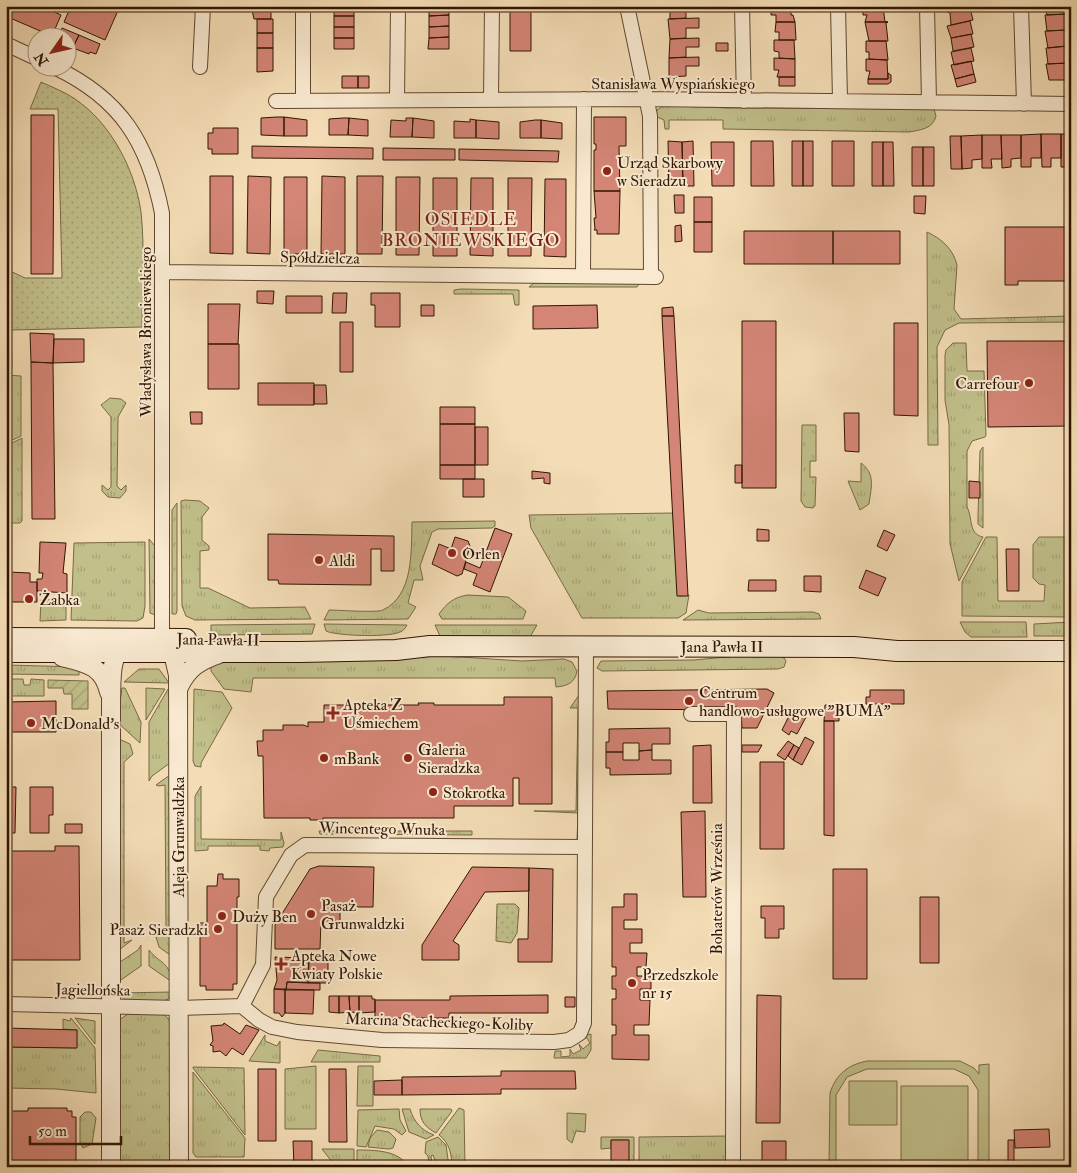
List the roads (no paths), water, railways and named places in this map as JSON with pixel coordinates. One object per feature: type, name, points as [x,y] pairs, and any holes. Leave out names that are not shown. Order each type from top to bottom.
[{"type":"main road","name":"Jana Pawła II","points":[[6,638],[136,638],[168,646],[222,653],[396,650],[430,646]]},
{"type":"main road","name":"Jana Pawła II","points":[[6,652],[117,653],[168,646],[337,640],[586,654],[857,647],[945,641],[1071,640]]},
{"type":"main road","name":"Jana Pawła II","points":[[857,647],[897,651],[1071,651]]},
{"type":"street","points":[[200,67],[203,6]]},
{"type":"street","points":[[303,6],[303,101]]},
{"type":"street","points":[[397,100],[398,6]]},
{"type":"street","points":[[491,100],[492,6]]},
{"type":"street","points":[[627,6],[646,99]]},
{"type":"street","points":[[742,6],[744,101]]},
{"type":"street","points":[[838,6],[840,100]]},
{"type":"street","points":[[927,6],[929,102]]},
{"type":"street","points":[[1021,6],[1024,104]]},
{"type":"street","points":[[6,44],[28,54]]},
{"type":"street","name":"Władysława Broniewskiego","points":[[77,78],[103,96],[123,118],[148,162],[162,213],[168,646]]},
{"type":"street","points":[[583,276],[584,99]]},
{"type":"street","name":"Stanisława Wyspiańskiego","points":[[276,101],[646,99],[1071,104]]},
{"type":"street","name":"Spółdzielcza","points":[[164,272],[654,277],[650,116],[646,99]]},
{"type":"street","points":[[111,1167],[111,699],[113,664],[117,653],[126,642],[136,638]]},
{"type":"street","name":"Aleja Grunwaldzka","points":[[168,646],[178,670],[179,1167]]},
{"type":"street","points":[[48,652],[90,664],[97,668],[107,684],[111,699]]},
{"type":"street","points":[[178,687],[188,671],[196,664],[222,653]]},
{"type":"street","points":[[584,847],[586,654]]},
{"type":"street","name":"Bohaterów Września","points":[[690,714],[734,714],[733,1167]]},
{"type":"street","name":"Wincentego Wnuka","points":[[242,1006],[263,965],[266,898],[290,855],[299,848],[311,844],[584,847]]},
{"type":"street","name":"Marcina Stacheckiego-Koliby","points":[[242,1006],[259,1020],[272,1027],[297,1032],[382,1040],[554,1042],[569,1040],[580,1033],[584,1023],[586,973],[584,847]]},
{"type":"street","name":"Jagiellońska","points":[[6,1004],[179,1008]]},
{"type":"street","points":[[179,1008],[242,1006]]},
{"type":"place","name":"Urząd Skarbowy w Sieradzu","points":[[607,171]]},
{"type":"place","name":"Carrefour","points":[[1029,383]]},
{"type":"place","name":"Orlen","points":[[452,553]]},
{"type":"place","name":"Aldi","points":[[319,560]]},
{"type":"place","name":"Żabka","points":[[29,599]]},
{"type":"place","name":"Centrum handlowo-usługowe \"BUMA\"","points":[[689,701]]},
{"type":"place","name":"Apteka Z Uśmiechem","points":[[333,713]]},
{"type":"place","name":"McDonald's","points":[[31,723]]},
{"type":"place","name":"mBank","points":[[324,758]]},
{"type":"place","name":"Galeria Sieradzka","points":[[408,758]]},
{"type":"place","name":"Stokrotka","points":[[433,792]]},
{"type":"place","name":"Pasaż Grunwaldzki","points":[[311,914]]},
{"type":"place","name":"Duży Ben","points":[[222,916]]},
{"type":"place","name":"Pasaż Sieradzki","points":[[218,929]]},
{"type":"place","name":"Apteka Nowe Kwiaty Polskie","points":[[281,964]]},
{"type":"place","name":"Przedszkole nr 15","points":[[632,983]]},
{"type":"district","name":"OSIEDLE BRONIEWSKIEGO","points":[[471,229]]}]
